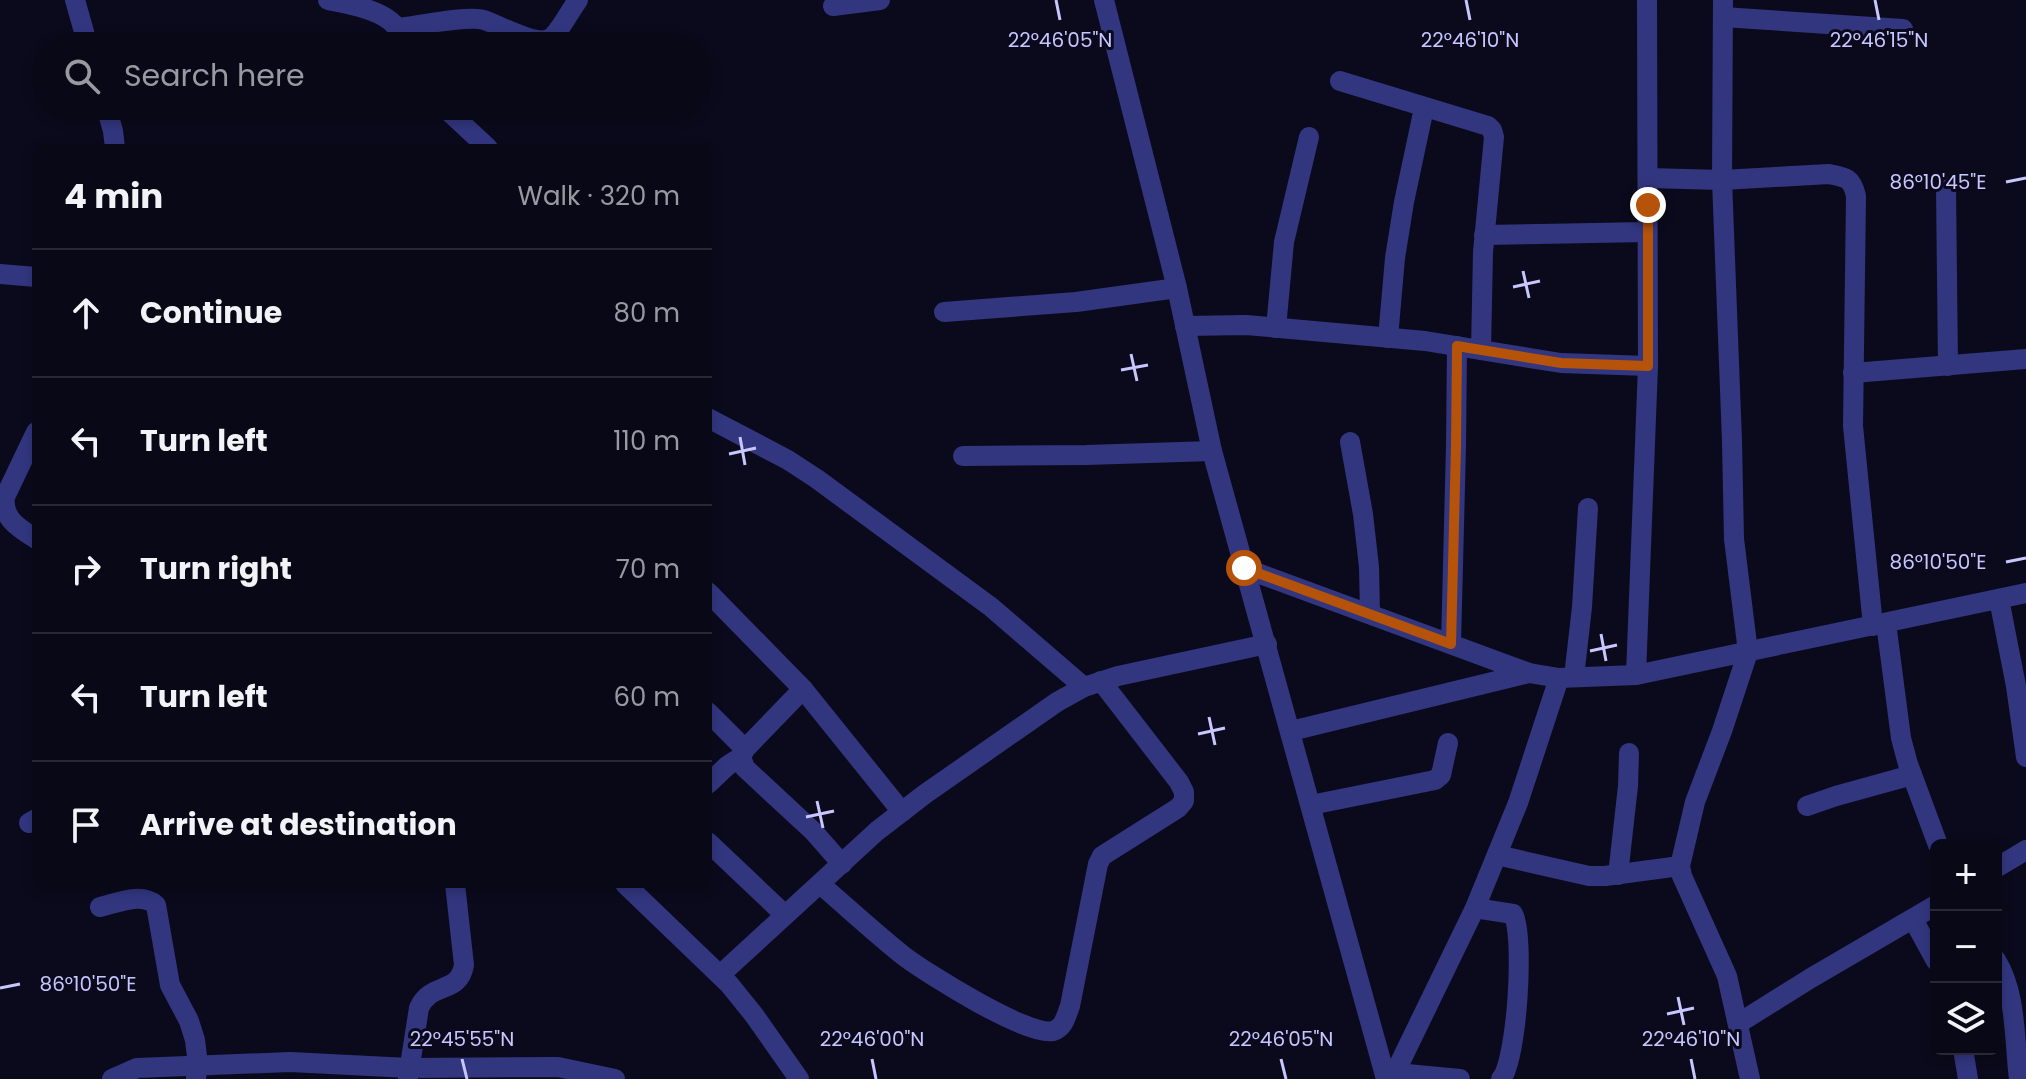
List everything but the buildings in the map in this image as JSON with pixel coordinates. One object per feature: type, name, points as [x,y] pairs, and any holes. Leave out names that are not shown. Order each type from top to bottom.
[{"type":"street","points":[[75,0],[84,32]]},
{"type":"street","points":[[328,0],[374,13],[389,20],[399,32]]},
{"type":"street","points":[[556,32],[578,0]]},
{"type":"street","points":[[833,6],[880,0]]},
{"type":"street","points":[[1104,0],[1177,288],[1212,451],[1391,1077]]},
{"type":"street","points":[[1636,675],[1648,366],[1647,0]]},
{"type":"street","points":[[1750,1079],[1727,976],[1680,866],[1695,802],[1748,652],[1734,539],[1722,180],[1723,9],[1903,29]]},
{"type":"street","points":[[423,32],[480,18],[515,32]]},
{"type":"street","points":[[1340,81],[1488,126],[1492,130],[1494,137],[1484,235],[1481,350]]},
{"type":"street","points":[[1388,338],[1395,258],[1424,108]]},
{"type":"street","points":[[110,120],[115,144]]},
{"type":"street","points":[[458,120],[484,144]]},
{"type":"street","points":[[1276,328],[1284,242],[1309,137]]},
{"type":"street","points":[[1648,178],[1722,180],[1829,174],[1845,177],[1853,185],[1856,196],[1853,426],[1880,624],[1901,738],[1936,839]]},
{"type":"street","points":[[1946,187],[1948,366]]},
{"type":"street","points":[[1484,235],[1647,232]]},
{"type":"street","points":[[0,274],[32,277]]},
{"type":"street","points":[[944,312],[1076,302],[1177,288]]},
{"type":"street","points":[[1185,326],[1227,324],[1276,328],[1425,341],[1561,363],[1648,366]]},
{"type":"street","points":[[1451,644],[1457,346]]},
{"type":"street","points":[[1853,373],[2026,359]]},
{"type":"street","points":[[712,420],[817,479],[1092,684],[1179,782],[1184,792],[1184,801],[1178,808],[1102,856],[1070,1006],[1063,1025],[1054,1031],[1042,1031],[1015,1022],[947,985],[906,957],[820,884]]},
{"type":"street","points":[[32,440],[5,497],[3,515],[32,536]]},
{"type":"street","points":[[1350,442],[1363,514],[1370,614]]},
{"type":"street","points":[[963,456],[1212,451]]},
{"type":"street","points":[[1391,1077],[1475,908],[1567,678],[1582,607],[1588,508]]},
{"type":"street","points":[[1244,568],[1529,673],[1567,678],[1636,675],[2026,593]]},
{"type":"street","points":[[712,596],[803,689],[902,812]]},
{"type":"street","points":[[1999,599],[2019,667],[2026,757]]},
{"type":"street","points":[[720,975],[877,831],[1057,702],[1092,684],[1118,676],[1267,644]]},
{"type":"street","points":[[1291,731],[1529,673]]},
{"type":"street","points":[[712,780],[743,753],[803,689]]},
{"type":"street","points":[[712,717],[743,753],[745,768],[813,831],[842,864]]},
{"type":"street","points":[[1311,805],[1435,780],[1441,775],[1448,743]]},
{"type":"street","points":[[1618,875],[1629,753]]},
{"type":"street","points":[[1807,806],[1912,775]]},
{"type":"street","points":[[712,846],[785,915]]},
{"type":"street","points":[[2002,864],[2026,850]]},
{"type":"street","points":[[1497,855],[1589,876],[1680,866]]},
{"type":"street","points":[[409,1073],[423,998],[457,982],[462,976],[464,965],[455,888]]},
{"type":"street","points":[[629,888],[720,975],[754,1015],[799,1079]]},
{"type":"street","points":[[100,907],[139,898],[149,899],[156,905],[170,985],[193,1032],[197,1072]]},
{"type":"street","points":[[1475,908],[1513,914],[1517,922],[1519,944],[1515,1026],[1509,1061],[1505,1076],[1501,1079]]},
{"type":"street","points":[[1739,1023],[1930,909]]},
{"type":"street","points":[[1913,919],[1930,950]]},
{"type":"street","points":[[2002,974],[2010,999],[2019,1079]]},
{"type":"street","points":[[1964,1055],[1968,1079]]},
{"type":"street","points":[[112,1079],[137,1068],[197,1072],[290,1062],[409,1073],[558,1067],[615,1079]]},
{"type":"street","points":[[1391,1077],[1460,1079]]},
{"type":"route","points":[[1244,568],[1451,644],[1457,346],[1561,363],[1648,366],[1648,205]]}]
